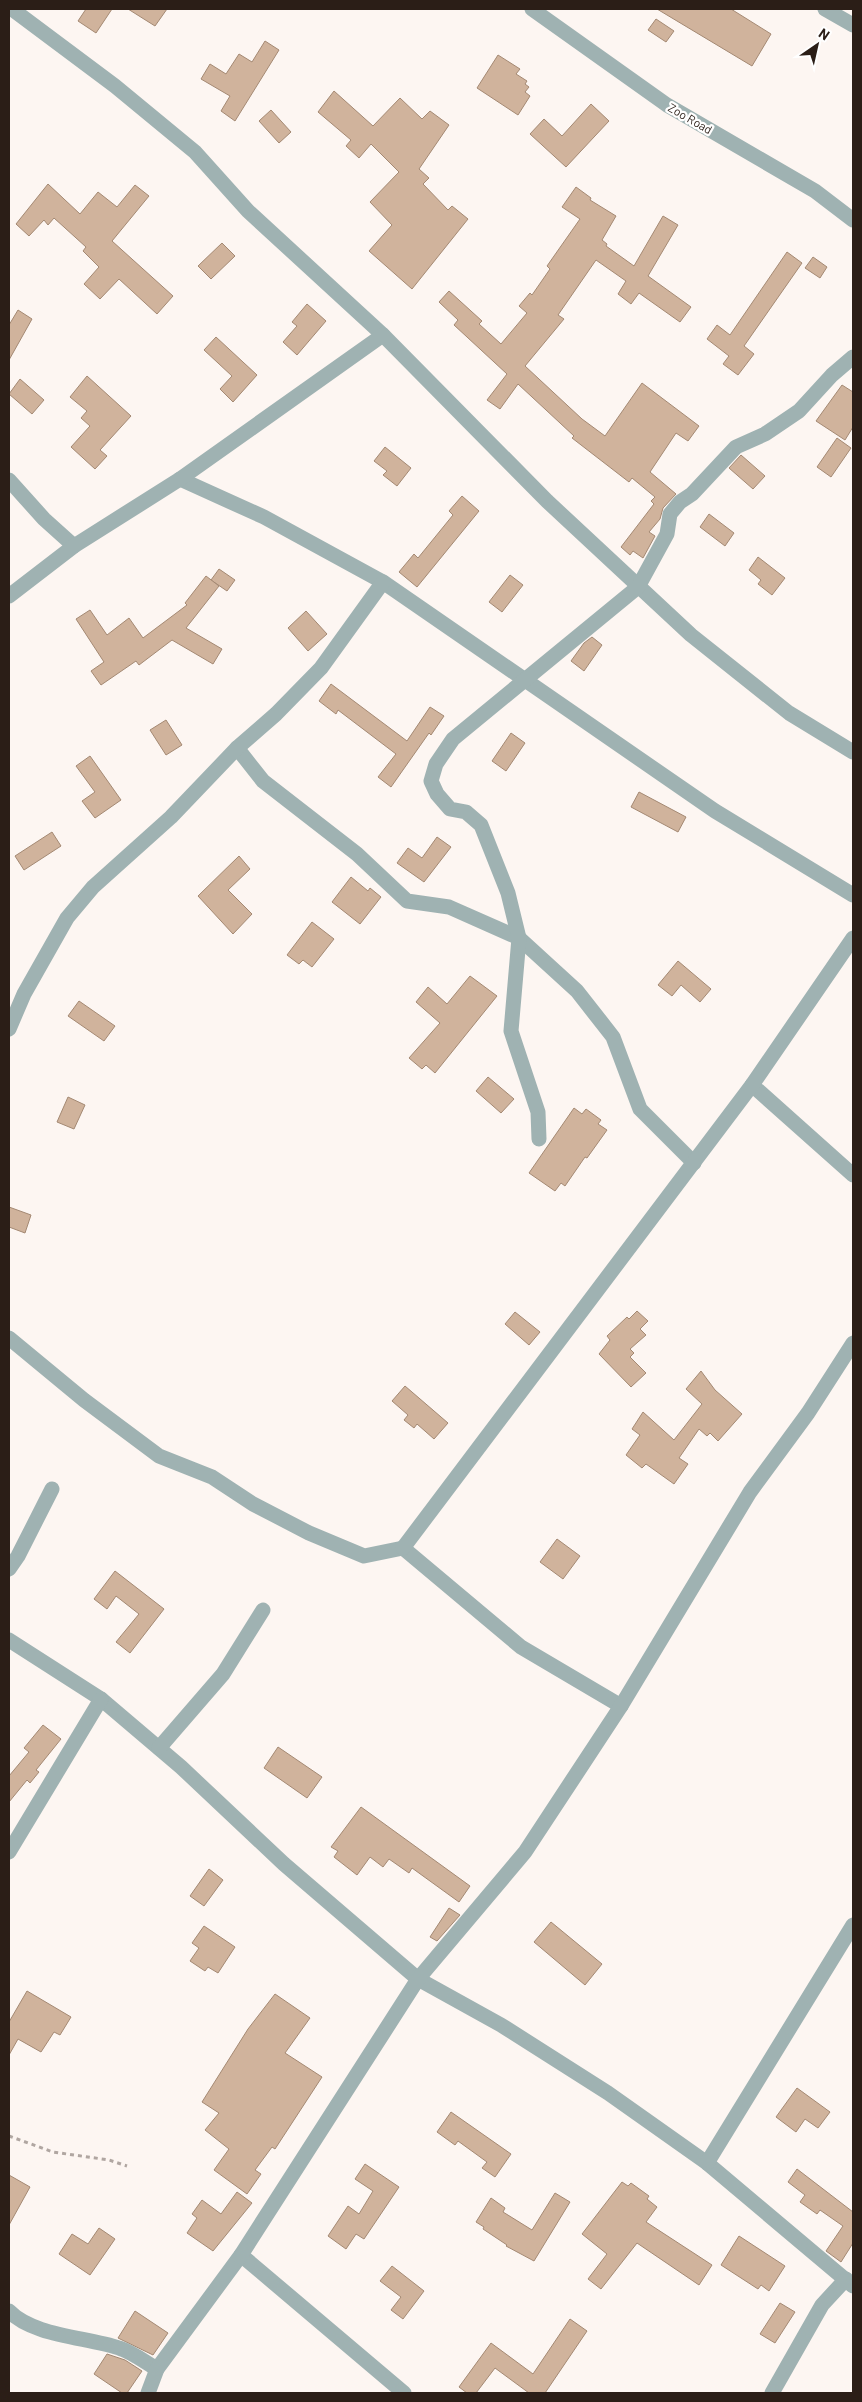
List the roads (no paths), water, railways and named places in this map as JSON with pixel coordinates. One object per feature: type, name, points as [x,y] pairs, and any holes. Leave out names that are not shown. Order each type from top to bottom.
[{"type":"street","points":[[12,9],[114,86],[195,152],[248,211],[383,335],[547,501],[691,635],[789,713],[853,752]]},
{"type":"street","name":"Zoo Road","points":[[532,9],[667,106],[815,191],[853,220]]},
{"type":"street","points":[[825,9],[853,25]]},
{"type":"street","points":[[9,596],[74,546],[180,479],[383,335]]},
{"type":"street","points":[[539,1139],[538,1112],[511,1031],[520,938],[508,893],[481,825],[466,812],[450,809],[437,794],[431,781],[436,764],[453,739],[638,587],[667,534],[670,514],[680,502],[692,494],[736,447],[765,434],[799,410],[853,357]]},
{"type":"street","points":[[180,479],[264,517],[382,582],[715,811],[853,899]]},
{"type":"street","points":[[9,480],[44,520],[74,546]]},
{"type":"street","points":[[9,1029],[24,994],[67,918],[93,887],[171,817],[237,748],[276,714],[321,668],[382,582]]},
{"type":"street","points":[[237,748],[263,781],[357,854],[407,901],[448,907],[520,938],[577,991],[613,1037],[640,1110],[694,1163]]},
{"type":"street","points":[[9,1338],[84,1400],[159,1456],[212,1477],[253,1504],[309,1533],[364,1556],[403,1548],[752,1085],[853,938]]},
{"type":"street","points":[[752,1085],[853,1175]]},
{"type":"street","points":[[148,2393],[157,2369],[241,2255],[418,1979],[524,1852],[621,1706],[750,1492],[808,1413],[853,1343]]},
{"type":"street","points":[[9,1569],[18,1556],[52,1489]]},
{"type":"street","points":[[403,1548],[521,1647],[621,1706]]},
{"type":"street","points":[[158,1748],[223,1674],[264,1610]]},
{"type":"street","points":[[9,1640],[101,1699],[158,1748],[284,1864],[418,1979],[501,2025],[608,2093],[707,2163],[851,2283],[822,2305],[772,2393]]},
{"type":"street","points":[[9,1852],[101,1699]]},
{"type":"street","points":[[707,2163],[853,1924]]},
{"type":"street","points":[[241,2255],[404,2393]]},
{"type":"street","points":[[9,2311],[18,2321],[121,2348],[157,2369]]}]
